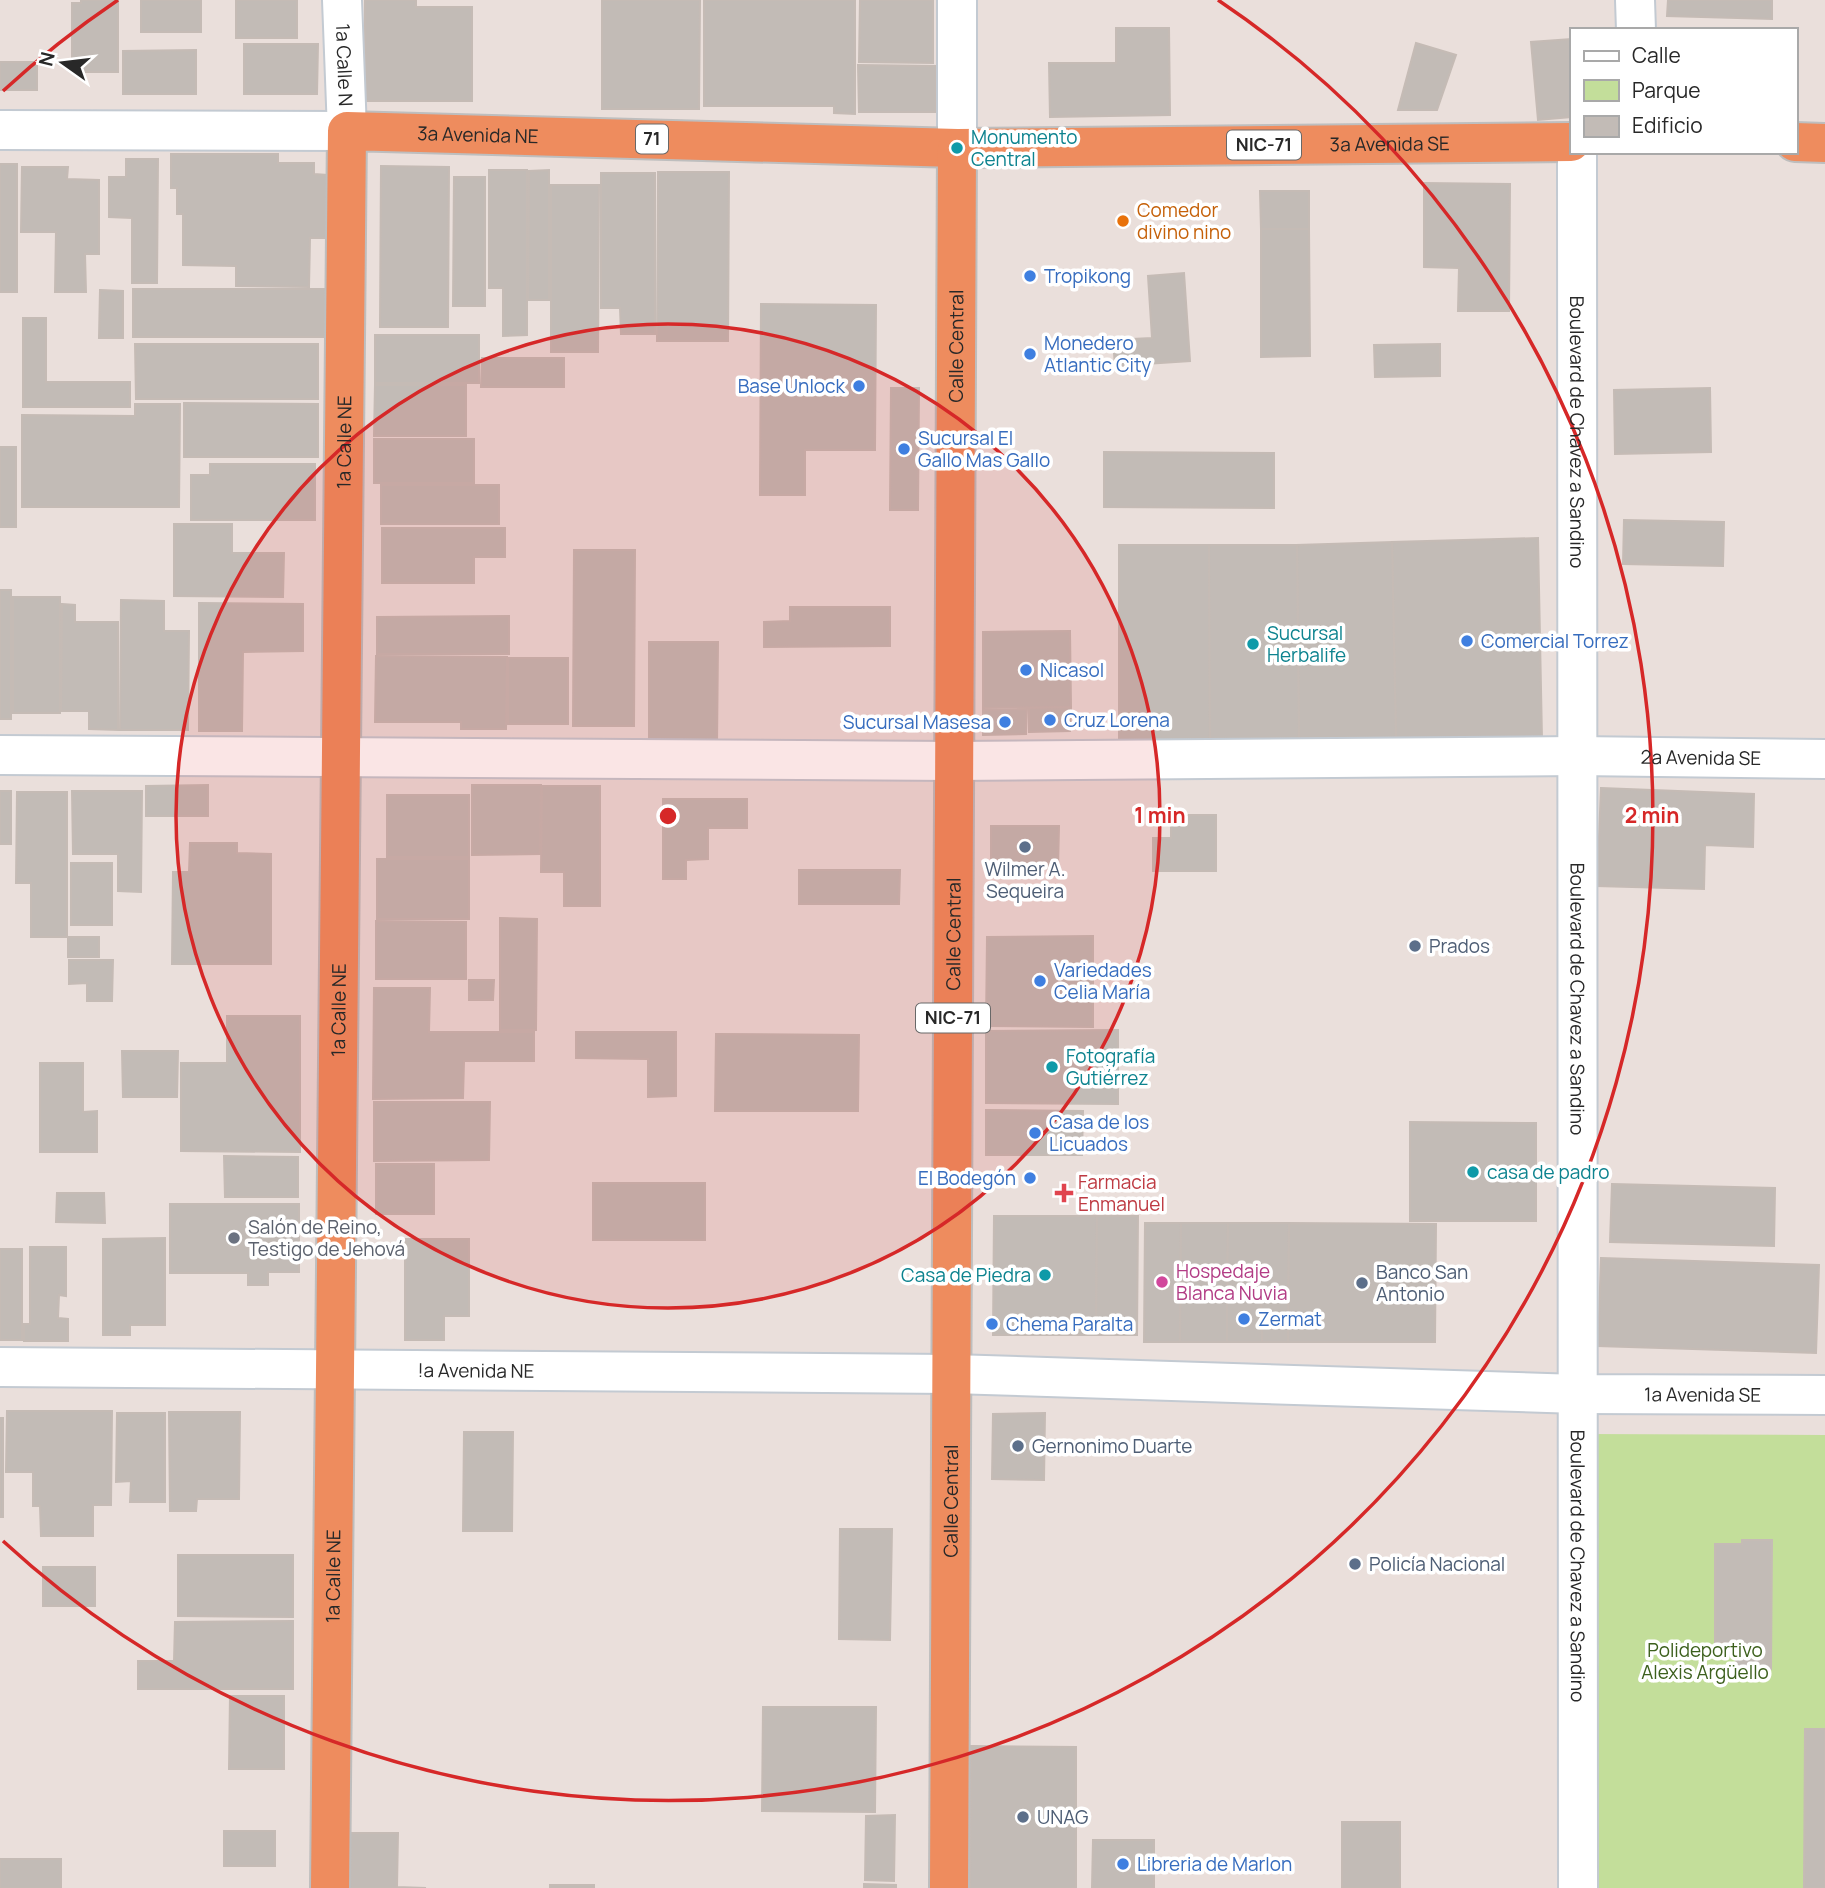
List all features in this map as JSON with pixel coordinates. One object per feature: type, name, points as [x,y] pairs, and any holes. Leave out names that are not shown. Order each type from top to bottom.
[{"type":"highway","name":"3a Avenida NE","points":[[347,131],[957,148]]},
{"type":"highway","name":"1a Calle NE","points":[[330,1888],[347,131]]},
{"type":"highway","name":"3a Avenida SE","points":[[957,148],[1570,142]]},
{"type":"highway","points":[[1797,142],[1825,143]]},
{"type":"highway","name":"Calle Central","points":[[950,1888],[957,148]]},
{"type":"street","name":"1a Calle N","points":[[342,0],[347,131]]},
{"type":"street","points":[[957,0],[957,148]]},
{"type":"street","points":[[1635,0],[1636,28]]},
{"type":"street","name":"3a Avenida NE","points":[[0,130],[347,131]]},
{"type":"street","name":"Boulevard de Chavez a Sandino","points":[[1577,154],[1578,1888]]},
{"type":"street","name":"2a Avenida SE","points":[[0,755],[954,761],[1577,756],[1825,759]]},
{"type":"street","name":"!a Avenida NE","points":[[0,1367],[952,1374],[1578,1394]]},
{"type":"street","name":"1a Avenida SE","points":[[1578,1394],[1825,1395]]},
{"type":"green space","name":"Polideportivo Alexis Argüello","points":[[1585,1434],[1825,1435],[1825,1888],[1584,1888]]},
{"type":"building","points":[[81,0],[118,0],[118,72],[72,72],[72,3],[81,3]]},
{"type":"building","points":[[141,0],[201,0],[201,32],[141,32]]},
{"type":"building","points":[[236,0],[297,0],[297,38],[236,38]]},
{"type":"building","points":[[365,0],[416,0],[416,7],[472,7],[472,101],[365,101]]},
{"type":"building","points":[[602,0],[700,0],[699,109],[602,109]]},
{"type":"building","points":[[704,0],[855,0],[855,114],[834,113],[834,106],[704,106]]},
{"type":"building","points":[[860,0],[933,0],[933,63],[859,62]]},
{"type":"building","points":[[1668,0],[1772,0],[1772,19],[1667,16]]},
{"type":"building","points":[[1116,28],[1169,28],[1170,115],[1050,117],[1049,63],[1116,63]]},
{"type":"building","points":[[1570,39],[1570,117],[1538,120],[1531,42]]},
{"type":"building","points":[[1416,43],[1456,55],[1437,110],[1398,110]]},
{"type":"building","points":[[244,44],[318,44],[317,94],[244,94]]},
{"type":"building","points":[[196,50],[196,94],[123,94],[123,51]]},
{"type":"building","points":[[0,62],[37,62],[37,90],[0,90]]},
{"type":"building","points":[[858,65],[936,66],[936,112],[859,112]]},
{"type":"building","points":[[171,154],[278,154],[278,163],[314,163],[314,174],[327,175],[326,238],[310,238],[309,287],[236,286],[236,266],[183,265],[183,214],[177,214],[177,188],[171,188]]},
{"type":"building","points":[[126,159],[158,159],[157,283],[132,283],[132,218],[109,217],[109,177],[126,177]]},
{"type":"building","points":[[0,164],[17,164],[17,292],[0,292]]},
{"type":"building","points":[[381,166],[449,167],[448,327],[380,327]]},
{"type":"building","points":[[22,167],[68,167],[67,179],[99,180],[99,254],[85,254],[86,292],[55,292],[56,232],[21,232]]},
{"type":"building","points":[[489,170],[527,170],[527,335],[503,336],[503,288],[489,288]]},
{"type":"building","points":[[549,170],[549,300],[528,300],[529,171]]},
{"type":"building","points":[[658,172],[729,172],[728,341],[657,341]]},
{"type":"building","points":[[601,173],[655,173],[655,334],[621,334],[620,308],[601,308]]},
{"type":"building","points":[[454,177],[485,177],[485,306],[453,306]]},
{"type":"building","points":[[1424,183],[1510,184],[1509,311],[1458,311],[1459,268],[1424,267]]},
{"type":"building","points":[[551,185],[599,185],[598,352],[551,352]]},
{"type":"building","points":[[1260,191],[1309,191],[1309,229],[1261,229]]},
{"type":"building","points":[[1261,229],[1309,229],[1310,356],[1261,357]]},
{"type":"building","points":[[1184,273],[1190,361],[1115,366],[1113,340],[1152,338],[1148,276]]},
{"type":"building","points":[[133,289],[327,289],[327,337],[133,337]]},
{"type":"building","points":[[100,290],[123,291],[123,338],[99,338]]},
{"type":"building","points":[[761,304],[876,305],[875,450],[805,450],[805,495],[760,495]]},
{"type":"building","points":[[23,318],[46,318],[46,382],[130,382],[130,407],[23,407]]},
{"type":"building","points":[[375,335],[479,335],[479,383],[375,383]]},
{"type":"building","points":[[135,344],[318,344],[318,399],[136,399]]},
{"type":"building","points":[[1440,344],[1440,376],[1375,377],[1374,345]]},
{"type":"building","points":[[482,358],[564,358],[564,387],[481,387]]},
{"type":"building","points":[[375,385],[466,385],[466,436],[374,436]]},
{"type":"building","name":"Sucursal El Gallo Mas Gallo","points":[[891,388],[919,388],[918,510],[890,510]]},
{"type":"building","points":[[1710,388],[1711,452],[1615,454],[1614,390]]},
{"type":"building","points":[[184,403],[318,404],[318,457],[184,457]]},
{"type":"building","points":[[135,404],[180,404],[179,507],[22,507],[22,415],[135,416]]},
{"type":"building","points":[[374,439],[474,439],[474,483],[374,483]]},
{"type":"building","points":[[0,447],[16,447],[16,527],[0,527]]},
{"type":"building","points":[[1104,452],[1274,453],[1274,508],[1104,507]]},
{"type":"building","points":[[210,464],[315,464],[315,520],[191,520],[191,475],[210,475]]},
{"type":"building","points":[[381,485],[499,485],[499,524],[381,524]]},
{"type":"building","points":[[1624,520],[1724,522],[1723,566],[1623,564]]},
{"type":"building","points":[[174,524],[232,524],[232,553],[284,553],[283,597],[174,596]]},
{"type":"building","points":[[382,528],[505,528],[505,557],[474,557],[474,583],[382,583]]},
{"type":"building","name":"Comercial Torrez","points":[[1538,538],[1542,739],[1396,742],[1392,542]]},
{"type":"building","points":[[1392,542],[1396,742],[1299,743],[1297,545]]},
{"type":"building","points":[[1119,545],[1209,545],[1210,743],[1119,743]]},
{"type":"building","name":"Sucursal Herbalife","points":[[1209,545],[1297,545],[1299,743],[1210,743]]},
{"type":"building","points":[[574,550],[635,550],[634,726],[573,726]]},
{"type":"building","points":[[0,590],[11,590],[11,719],[0,719]]},
{"type":"building","points":[[13,597],[60,597],[60,713],[13,713]]},
{"type":"building","points":[[121,600],[164,601],[164,631],[189,631],[188,730],[120,730]]},
{"type":"building","points":[[199,603],[303,604],[303,651],[243,652],[242,731],[199,731]]},
{"type":"building","points":[[62,604],[75,605],[75,622],[118,622],[118,730],[89,729],[89,711],[61,711]]},
{"type":"building","points":[[790,607],[890,607],[890,646],[764,647],[764,622],[790,621]]},
{"type":"building","points":[[509,616],[509,654],[377,654],[377,617]]},
{"type":"building","name":"Nicasol","points":[[1070,631],[1071,707],[983,708],[983,632]]},
{"type":"building","points":[[649,642],[718,642],[717,746],[649,746]]},
{"type":"building","points":[[376,656],[507,657],[506,729],[461,729],[461,722],[375,722]]},
{"type":"building","points":[[508,658],[568,658],[568,724],[508,724]]},
{"type":"building","name":"Cruz Lorena","points":[[1071,707],[1070,731],[1029,732],[1029,708]]},
{"type":"building","name":"Sucursal Masesa","points":[[1027,709],[1026,734],[983,735],[983,710]]},
{"type":"building","points":[[208,785],[208,816],[146,816],[146,786]]},
{"type":"building","points":[[472,785],[541,785],[540,854],[472,855]]},
{"type":"building","points":[[542,786],[600,786],[600,906],[564,906],[564,872],[541,872]]},
{"type":"building","points":[[1601,788],[1754,794],[1753,847],[1705,845],[1704,889],[1597,886]]},
{"type":"building","points":[[0,791],[11,791],[11,844],[0,844]]},
{"type":"building","points":[[72,791],[142,791],[141,892],[118,891],[118,854],[73,854]]},
{"type":"building","points":[[17,792],[67,792],[67,937],[31,937],[31,883],[16,883]]},
{"type":"building","points":[[387,795],[469,795],[469,857],[387,857]]},
{"type":"building","points":[[663,799],[747,799],[747,828],[708,828],[708,859],[686,860],[686,879],[663,879]]},
{"type":"building","points":[[1171,815],[1216,815],[1216,871],[1153,871],[1153,838],[1171,838]]},
{"type":"building","name":"Wilmer A. Sequeira","points":[[991,826],[1059,826],[1058,869],[991,869]]},
{"type":"building","points":[[190,843],[237,843],[237,853],[271,854],[271,964],[172,964],[173,872],[189,872]]},
{"type":"building","points":[[377,859],[469,859],[469,919],[377,919]]},
{"type":"building","points":[[71,863],[112,863],[112,925],[71,925]]},
{"type":"building","points":[[799,870],[900,870],[899,904],[799,904]]},
{"type":"building","points":[[500,918],[537,919],[536,1030],[500,1030]]},
{"type":"building","points":[[376,921],[466,922],[466,979],[376,979]]},
{"type":"building","name":"Variedades Celia María","points":[[1093,936],[1093,1027],[986,1026],[987,937]]},
{"type":"building","points":[[68,937],[99,937],[99,957],[68,957]]},
{"type":"building","points":[[69,960],[113,960],[112,1001],[87,1001],[87,983],[69,984]]},
{"type":"building","points":[[469,980],[494,980],[493,1000],[469,1000]]},
{"type":"building","points":[[374,988],[430,988],[429,1032],[534,1032],[534,1061],[464,1061],[463,1098],[373,1099]]},
{"type":"building","points":[[227,1016],[300,1016],[300,1152],[181,1151],[181,1063],[227,1063]]},
{"type":"building","name":"Fotografía Gutiérrez","points":[[1118,1030],[1118,1104],[986,1103],[986,1031]]},
{"type":"building","points":[[576,1032],[676,1032],[676,1096],[648,1097],[648,1059],[576,1058]]},
{"type":"building","points":[[716,1034],[859,1035],[858,1111],[715,1111]]},
{"type":"building","points":[[122,1051],[178,1051],[177,1097],[123,1097]]},
{"type":"building","points":[[40,1063],[83,1063],[83,1112],[97,1111],[97,1152],[40,1152]]},
{"type":"building","points":[[374,1102],[490,1102],[489,1160],[374,1161]]},
{"type":"building","name":"Casa de los Licuados","points":[[986,1110],[1083,1111],[1082,1155],[986,1155]]},
{"type":"building","name":"casa de padro","points":[[1410,1122],[1536,1123],[1536,1221],[1410,1221]]},
{"type":"building","points":[[224,1156],[298,1157],[298,1197],[225,1197]]},
{"type":"building","points":[[376,1164],[434,1164],[434,1214],[376,1214]]},
{"type":"building","points":[[593,1183],[705,1183],[705,1240],[593,1240]]},
{"type":"building","points":[[1612,1184],[1775,1188],[1774,1246],[1610,1242]]},
{"type":"building","points":[[57,1193],[104,1193],[105,1223],[56,1222]]},
{"type":"building","name":"Salón de Reino, Testigo de Jehová","points":[[170,1204],[299,1204],[299,1272],[268,1272],[268,1285],[248,1285],[248,1273],[170,1273]]},
{"type":"building","name":"Casa de Piedra","points":[[994,1216],[1097,1216],[1096,1335],[993,1335]]},
{"type":"building","points":[[1097,1216],[1138,1216],[1137,1335],[1096,1335]]},
{"type":"building","name":"Hospedaje Blanca Nuvia","points":[[1145,1223],[1181,1223],[1180,1342],[1144,1342]]},
{"type":"building","points":[[1181,1223],[1228,1223],[1227,1342],[1180,1342]]},
{"type":"building","points":[[1228,1223],[1289,1223],[1288,1342],[1262,1342],[1261,1295],[1227,1295]]},
{"type":"building","name":"Banco San Antonio","points":[[1289,1223],[1436,1224],[1435,1342],[1288,1342]]},
{"type":"building","points":[[165,1238],[165,1325],[130,1325],[130,1335],[103,1335],[103,1239]]},
{"type":"building","points":[[405,1239],[469,1239],[469,1316],[444,1316],[444,1340],[405,1340]]},
{"type":"building","points":[[30,1247],[66,1247],[66,1296],[59,1295],[58,1318],[68,1319],[68,1341],[24,1341],[24,1324],[30,1324]]},
{"type":"building","points":[[0,1249],[22,1249],[22,1340],[0,1340]]},
{"type":"building","points":[[1601,1258],[1819,1265],[1816,1353],[1598,1346]]},
{"type":"building","name":"Zermat","points":[[1227,1295],[1261,1295],[1262,1342],[1227,1342]]},
{"type":"building","points":[[7,1411],[112,1411],[111,1505],[93,1505],[93,1536],[41,1536],[40,1506],[33,1506],[33,1472],[6,1472]]},
{"type":"building","points":[[169,1412],[240,1412],[239,1499],[197,1499],[196,1511],[170,1511]]},
{"type":"building","points":[[117,1413],[165,1413],[165,1502],[130,1502],[131,1481],[116,1482]]},
{"type":"building","name":"Gernonimo Duarte","points":[[1045,1413],[1044,1480],[992,1479],[993,1414]]},
{"type":"building","points":[[0,1418],[3,1418],[3,1517],[0,1517]]},
{"type":"building","points":[[464,1432],[513,1432],[512,1531],[463,1531]]},
{"type":"building","points":[[840,1529],[892,1529],[890,1640],[839,1639]]},
{"type":"building","points":[[1742,1540],[1772,1540],[1771,1669],[1736,1669],[1736,1642],[1715,1643],[1715,1544],[1742,1544]]},
{"type":"building","points":[[178,1555],[293,1555],[293,1617],[178,1616]]},
{"type":"building","points":[[43,1567],[95,1567],[95,1606],[43,1606]]},
{"type":"building","points":[[293,1621],[293,1689],[138,1689],[138,1661],[174,1661],[175,1622]]},
{"type":"building","points":[[230,1696],[284,1696],[284,1769],[229,1769]]},
{"type":"building","points":[[763,1707],[876,1707],[875,1812],[762,1811]]},
{"type":"building","points":[[1805,1729],[1825,1729],[1825,1888],[1804,1888]]},
{"type":"building","name":"UNAG","points":[[971,1746],[1076,1747],[1076,1888],[970,1888]]},
{"type":"building","points":[[895,1815],[894,1881],[865,1880],[866,1816]]},
{"type":"building","points":[[1342,1822],[1400,1822],[1400,1888],[1342,1888]]},
{"type":"building","points":[[224,1831],[275,1831],[275,1866],[224,1866]]},
{"type":"building","points":[[349,1833],[398,1833],[397,1887],[426,1888],[348,1888]]},
{"type":"building","name":"Libreria de Marlon","points":[[1093,1840],[1154,1840],[1154,1888],[1092,1888]]},
{"type":"building","points":[[0,1859],[61,1859],[61,1888],[0,1888]]},
{"type":"building","points":[[864,1884],[896,1885],[896,1888],[864,1888]]},
{"type":"building","points":[[550,1885],[594,1885],[594,1888],[550,1888]]},
{"type":"place","name":"Monumento Central","points":[[957,148]]},
{"type":"place","name":"Comedor divino nino","points":[[1123,221]]},
{"type":"place","name":"Tropikong","points":[[1030,276]]},
{"type":"place","name":"Monedero Atlantic City","points":[[1030,354]]},
{"type":"place","name":"Base Unlock","points":[[859,386]]},
{"type":"place","name":"Sucursal El Gallo Mas Gallo","points":[[904,449]]},
{"type":"place","name":"Comercial Torrez","points":[[1467,641]]},
{"type":"place","name":"Sucursal Herbalife","points":[[1253,644]]},
{"type":"place","name":"Nicasol","points":[[1026,670]]},
{"type":"place","name":"Cruz Lorena","points":[[1050,720]]},
{"type":"place","name":"Sucursal Masesa","points":[[1005,722]]},
{"type":"place","name":"Wilmer A. Sequeira","points":[[1025,847]]},
{"type":"place","name":"Prados","points":[[1415,946]]},
{"type":"place","name":"Variedades Celia María","points":[[1040,981]]},
{"type":"place","name":"Fotografía Gutiérrez","points":[[1052,1067]]},
{"type":"place","name":"Casa de los Licuados","points":[[1035,1133]]},
{"type":"place","name":"casa de padro","points":[[1473,1172]]},
{"type":"place","name":"El Bodegón","points":[[1030,1178]]},
{"type":"place","name":"Farmacia Enmanuel","points":[[1064,1193]]},
{"type":"place","name":"Salón de Reino, Testigo de Jehová","points":[[234,1238]]},
{"type":"place","name":"Casa de Piedra","points":[[1045,1275]]},
{"type":"place","name":"Hospedaje Blanca Nuvia","points":[[1162,1282]]},
{"type":"place","name":"Banco San Antonio","points":[[1362,1283]]},
{"type":"place","name":"Zermat","points":[[1244,1319]]},
{"type":"place","name":"Chema Paralta","points":[[992,1324]]},
{"type":"place","name":"Gernonimo Duarte","points":[[1018,1446]]},
{"type":"place","name":"Policía Nacional","points":[[1355,1564]]},
{"type":"place","name":"UNAG","points":[[1023,1817]]},
{"type":"place","name":"Libreria de Marlon","points":[[1123,1864]]}]
